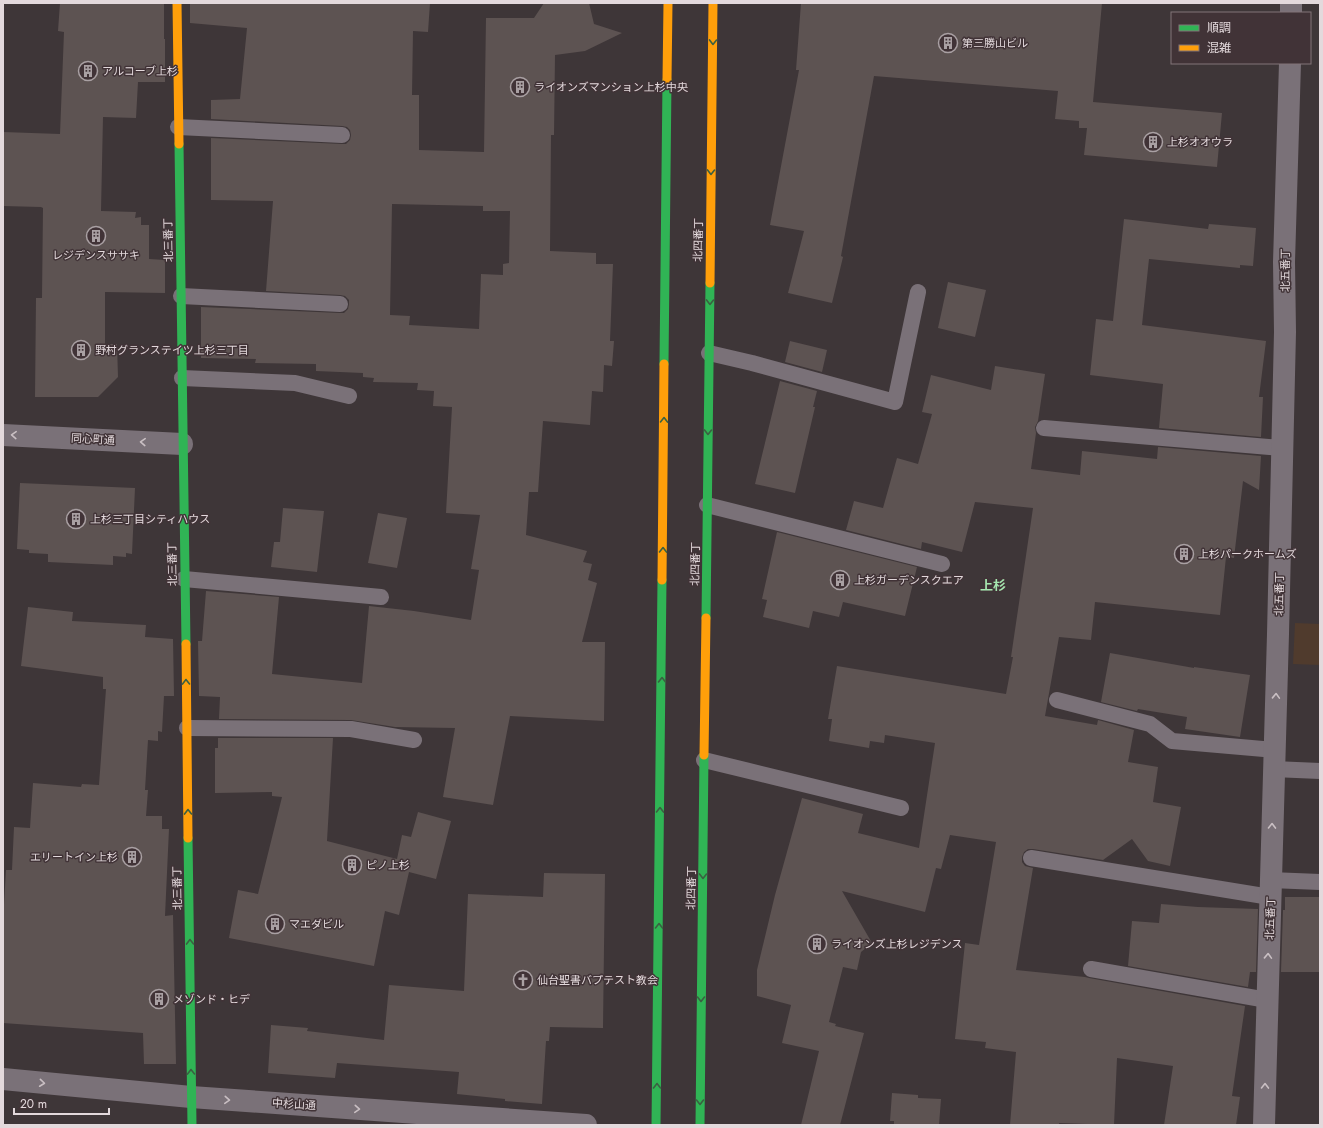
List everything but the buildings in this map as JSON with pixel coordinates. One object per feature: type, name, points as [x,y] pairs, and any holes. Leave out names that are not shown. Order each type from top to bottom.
[{"type":"street","name":"北三番丁","points":[[177,3],[192,1125]]},
{"type":"street","points":[[656,1125],[668,3]]},
{"type":"street","name":"北四番丁","points":[[700,1125],[713,3]]},
{"type":"street","name":"北五番丁","points":[[1264,1125],[1278,634],[1284,262],[1290,64]]},
{"type":"street","name":"同心町通","points":[[3,435],[182,444]]},
{"type":"street","name":"中杉山通","points":[[3,1079],[191,1097],[586,1125]]},
{"type":"lane","points":[[178,127],[342,135]]},
{"type":"lane","points":[[709,353],[752,363],[894,402],[918,292]]},
{"type":"lane","points":[[181,296],[340,304]]},
{"type":"lane","points":[[182,378],[295,383],[349,396]]},
{"type":"lane","points":[[1044,428],[1282,448]]},
{"type":"lane","points":[[707,505],[942,564]]},
{"type":"lane","points":[[184,579],[381,597]]},
{"type":"lane","points":[[1057,700],[1150,724],[1172,741],[1274,759],[1320,772]]},
{"type":"lane","points":[[187,728],[351,729],[414,740]]},
{"type":"lane","points":[[704,760],[901,808]]},
{"type":"lane","points":[[1031,858],[1270,888],[1320,882]]},
{"type":"lane","points":[[1091,969],[1267,1000]]},
{"type":"shaded area","points":[[1295,623],[1320,624],[1320,665],[1293,664]]},
{"type":"traffic: fast","points":[[664,364],[667,80]]},
{"type":"traffic: fast","points":[[179,144],[186,644]]},
{"type":"traffic: fast","points":[[706,618],[710,283]]},
{"type":"traffic: fast","points":[[656,1125],[662,580]]},
{"type":"traffic: fast","points":[[700,1125],[704,755]]},
{"type":"traffic: fast","points":[[188,838],[192,1125]]},
{"type":"traffic: slow","points":[[177,3],[179,144]]},
{"type":"traffic: slow","points":[[667,80],[668,3]]},
{"type":"traffic: slow","points":[[710,283],[713,3]]},
{"type":"traffic: slow","points":[[662,580],[664,364]]},
{"type":"traffic: slow","points":[[704,755],[706,618]]},
{"type":"traffic: slow","points":[[186,644],[188,838]]},
{"type":"place","name":"第三勝山ビル","points":[[948,43]]},
{"type":"place","name":"アルコーブ上杉","points":[[88,71]]},
{"type":"place","name":"ライオンズマンション上杉中央","points":[[520,87]]},
{"type":"place","name":"上杉オオウラ","points":[[1153,142]]},
{"type":"place","name":"レジデンスササキ","points":[[96,236]]},
{"type":"place","name":"野村グランステイツ上杉三丁目","points":[[81,350]]},
{"type":"place","name":"上杉三丁目シティハウス","points":[[76,519]]},
{"type":"place","name":"上杉パークホームズ","points":[[1184,554]]},
{"type":"place","name":"上杉ガーデンスクエア","points":[[840,580]]},
{"type":"place","name":"エリートイン上杉","points":[[132,857]]},
{"type":"place","name":"ピノ上杉","points":[[352,865]]},
{"type":"place","name":"マエダビル","points":[[275,924]]},
{"type":"place","name":"ライオンズ上杉レジデンス","points":[[817,944]]},
{"type":"place","name":"仙台聖書バプテスト教会","points":[[523,980]]},
{"type":"place","name":"メゾンド・ヒデ","points":[[159,999]]},
{"type":"district","name":"上杉","points":[[993,585]]}]
